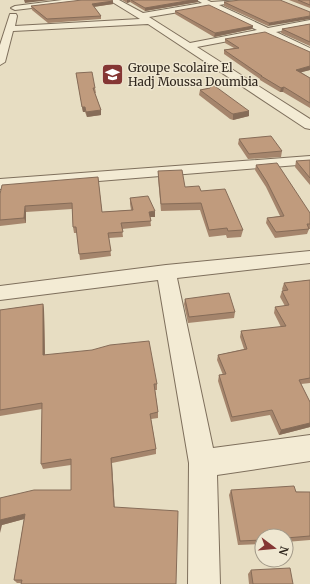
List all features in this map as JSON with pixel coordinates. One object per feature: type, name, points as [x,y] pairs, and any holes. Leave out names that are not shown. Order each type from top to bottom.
[{"type":"street","points":[[0,62],[10,29],[15,4],[82,0]]},
{"type":"street","points":[[113,0],[146,18],[310,125]]},
{"type":"street","points":[[201,0],[310,52]]},
{"type":"street","points":[[10,29],[146,18],[236,0]]},
{"type":"street","points":[[188,46],[310,23]]},
{"type":"street","points":[[0,184],[310,160]]},
{"type":"street","points":[[0,293],[166,272],[310,257]]},
{"type":"street","points":[[166,272],[203,464],[204,584]]},
{"type":"street","points":[[203,464],[310,448]]},
{"type":"building","points":[[82,0],[113,1],[92,4],[101,16],[47,19],[31,6]]},
{"type":"building","points":[[131,0],[192,0],[145,8]]},
{"type":"building","points":[[240,0],[280,0],[310,12],[310,16],[269,23],[224,2]]},
{"type":"building","points":[[298,0],[310,0],[310,5]]},
{"type":"building","points":[[209,5],[253,26],[215,33],[175,11]]},
{"type":"building","points":[[310,24],[310,42],[282,29]]},
{"type":"building","points":[[265,32],[310,52],[310,66],[296,70],[310,78],[310,103],[284,87],[281,88],[261,76],[224,50],[239,48],[225,39]]},
{"type":"building","points":[[92,72],[95,88],[93,88],[101,110],[86,112],[85,107],[82,107],[76,73]]},
{"type":"building","points":[[212,84],[249,111],[233,114],[200,90],[210,88]]},
{"type":"building","points":[[271,136],[282,151],[249,154],[239,139]]},
{"type":"building","points":[[310,160],[310,178],[296,161]]},
{"type":"building","points":[[277,163],[310,213],[310,224],[307,224],[309,229],[276,232],[267,218],[284,216],[267,182],[256,165]]},
{"type":"building","points":[[182,170],[185,187],[199,186],[201,191],[225,189],[243,230],[228,231],[227,228],[209,230],[201,203],[161,204],[158,171]]},
{"type":"building","points":[[98,177],[102,212],[133,210],[130,198],[148,196],[155,211],[149,212],[151,221],[121,223],[123,232],[108,233],[111,251],[79,254],[76,227],[73,227],[72,203],[25,206],[24,218],[0,220],[0,194],[2,185]]},
{"type":"building","points":[[310,280],[310,378],[299,380],[310,402],[310,423],[281,430],[272,410],[232,417],[219,375],[226,374],[218,355],[247,349],[241,331],[286,326],[275,307],[289,305],[282,291],[288,290],[284,283]]},
{"type":"building","points":[[229,293],[235,312],[189,317],[185,299]]},
{"type":"building","points":[[43,304],[43,355],[92,350],[110,345],[149,341],[157,384],[154,384],[158,412],[150,414],[156,449],[111,458],[114,507],[178,511],[176,584],[21,584],[22,580],[14,580],[25,514],[0,520],[0,498],[34,490],[71,490],[71,459],[41,464],[42,403],[0,410],[0,310]]},
{"type":"building","points":[[294,486],[296,492],[310,492],[310,536],[294,537],[294,528],[254,528],[254,540],[240,541],[231,490]]},
{"type":"building","points":[[290,568],[293,584],[253,584],[251,570]]},
{"type":"place","name":"Groupe Scolaire El Hadj Moussa Doumbia","points":[[113,75]]}]
